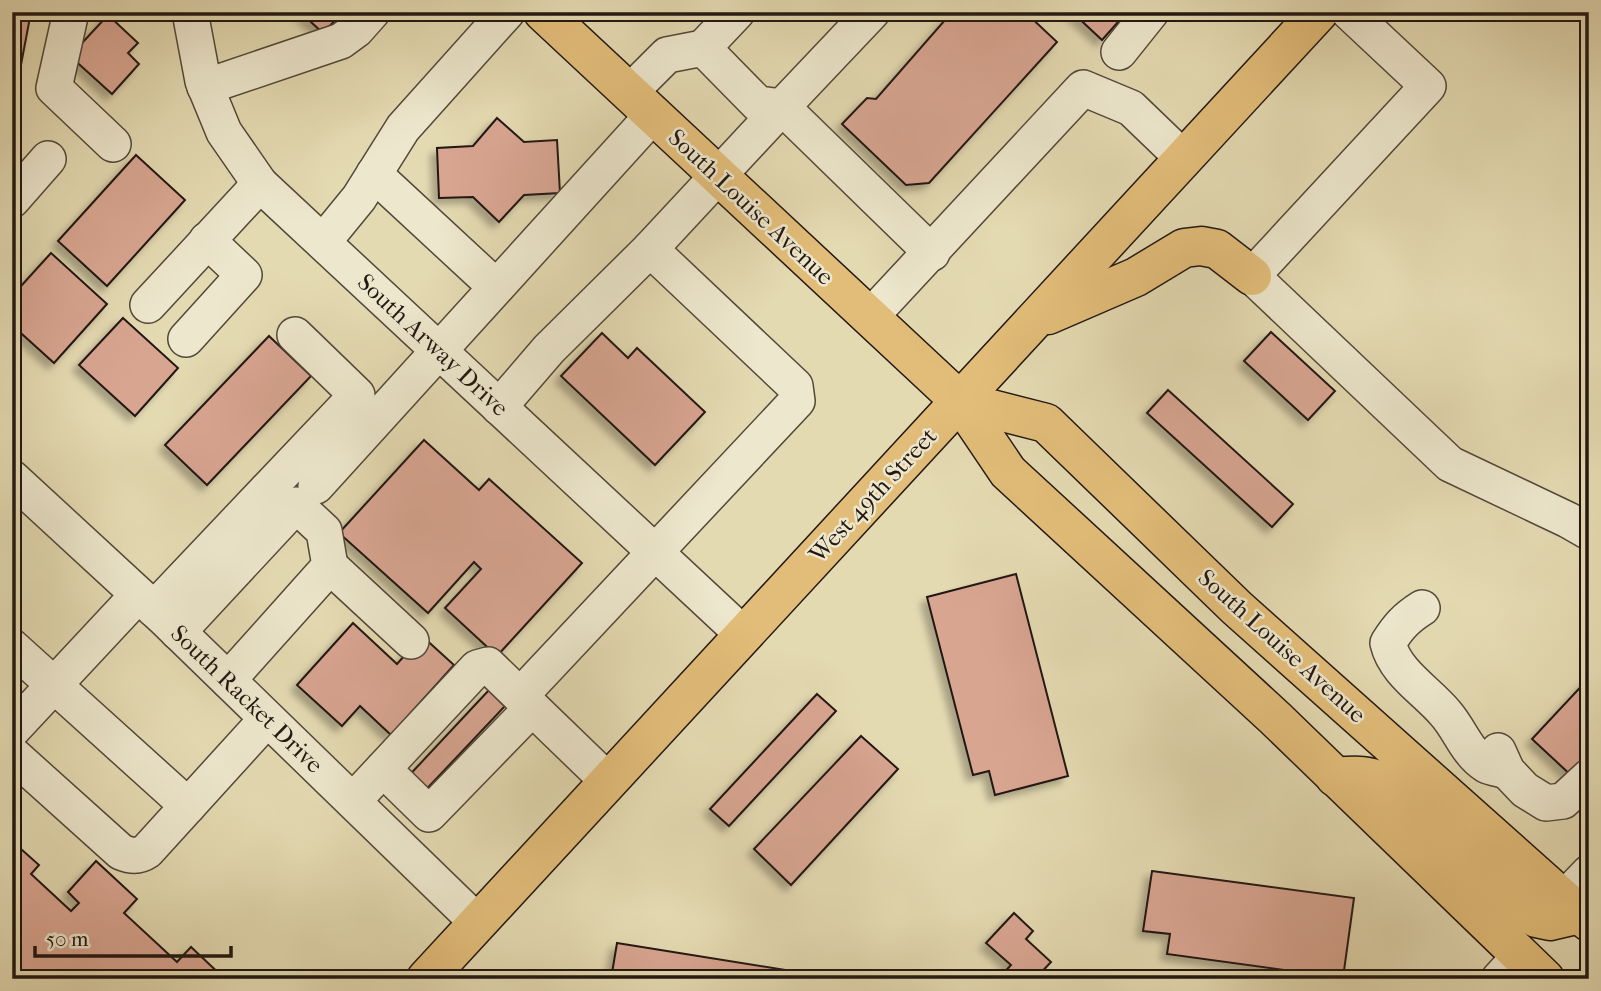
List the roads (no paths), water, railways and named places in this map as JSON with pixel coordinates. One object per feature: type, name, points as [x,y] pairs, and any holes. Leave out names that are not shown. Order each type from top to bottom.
[{"type":"main road","name":"South Louise Avenue","points":[[543,12],[960,401],[1008,472],[1275,718],[1521,971]]},
{"type":"main road","name":"West 49th Street","points":[[426,979],[1319,12]]},
{"type":"main road","points":[[1033,322],[1136,276],[1184,248],[1201,246],[1217,249],[1252,276]]},
{"type":"main road","name":"South Louise Avenue","points":[[960,401],[1046,423],[1237,608],[1582,903]]},
{"type":"main road","points":[[1335,777],[1362,774],[1387,785],[1507,899],[1536,918],[1550,921],[1582,903]]},
{"type":"street","points":[[71,12],[54,89],[113,144]]},
{"type":"street","name":"South Arway Drive","points":[[190,12],[205,87],[224,132],[260,184],[744,635]]},
{"type":"street","points":[[205,87],[341,41],[356,30],[372,12]]},
{"type":"street","points":[[323,242],[359,198],[403,128],[507,12]]},
{"type":"street","points":[[157,612],[367,406],[439,350],[496,288],[641,104],[667,55],[703,48],[737,12]]},
{"type":"street","points":[[499,407],[549,349],[650,249],[872,12]]},
{"type":"street","points":[[1119,52],[1152,12]]},
{"type":"street","points":[[1349,12],[1428,86],[1252,276],[1450,464],[1568,520],[1589,533]]},
{"type":"street","points":[[703,48],[758,104],[782,107],[932,253]]},
{"type":"street","points":[[870,317],[1083,88],[1131,108],[1184,159]]},
{"type":"street","points":[[12,200],[48,159]]},
{"type":"street","points":[[374,174],[496,288]]},
{"type":"street","points":[[148,305],[260,184]]},
{"type":"street","points":[[186,339],[244,275],[207,240]]},
{"type":"street","points":[[383,769],[429,814],[655,552],[797,401],[795,386],[650,249]]},
{"type":"street","points":[[295,335],[367,406]]},
{"type":"street","points":[[316,486],[367,406]]},
{"type":"street","name":"South Racket Drive","points":[[12,478],[157,612],[478,923]]},
{"type":"street","points":[[12,730],[54,685],[157,612],[296,505],[324,531],[330,566],[411,641]]},
{"type":"street","points":[[228,680],[330,566]]},
{"type":"street","points":[[1422,608],[1405,618],[1388,643],[1390,652],[1400,667],[1447,715],[1476,732],[1498,752],[1507,771],[1525,790],[1546,803],[1563,801],[1589,777]]},
{"type":"street","points":[[12,648],[188,806]]},
{"type":"street","points":[[352,801],[477,668],[488,665],[609,782]]},
{"type":"street","points":[[12,754],[121,852],[132,856],[141,855],[148,851],[267,719]]}]
